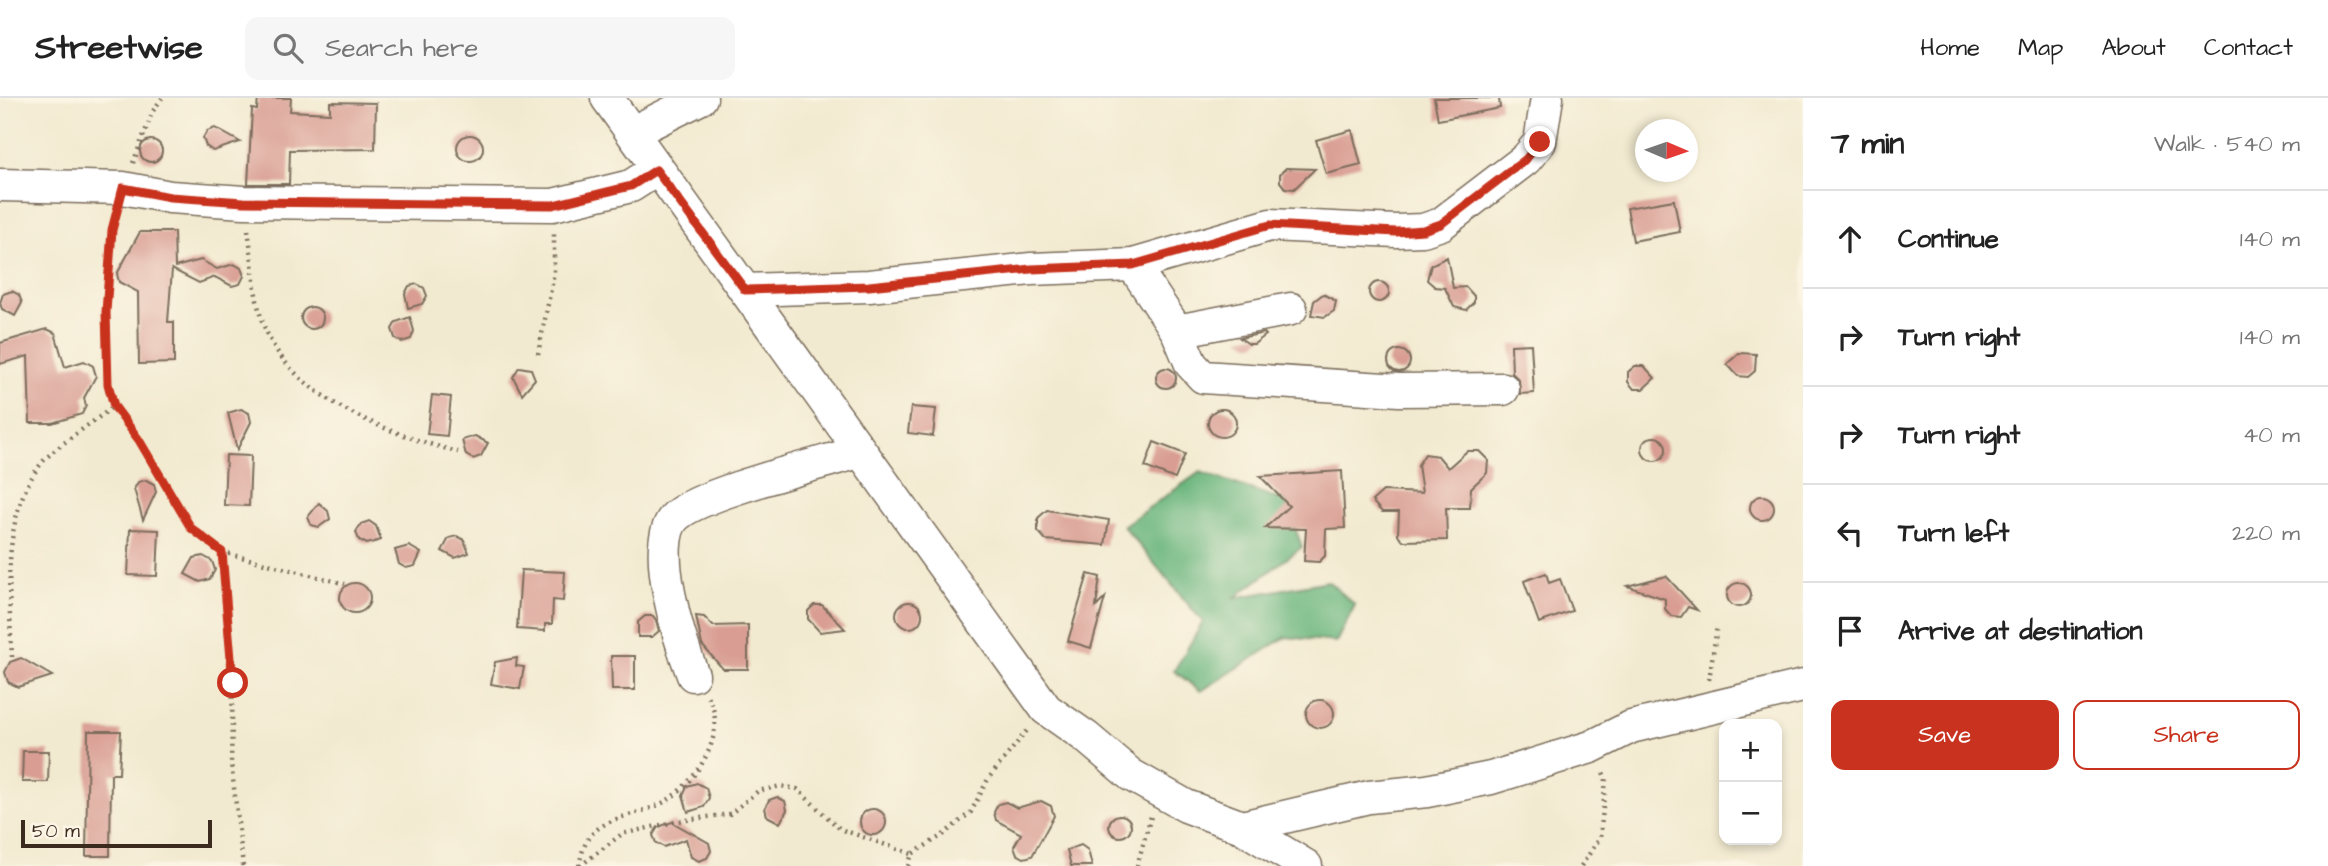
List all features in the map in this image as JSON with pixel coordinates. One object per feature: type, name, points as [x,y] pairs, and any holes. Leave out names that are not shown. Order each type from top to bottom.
[{"type":"street","points":[[607,98],[858,452],[1046,709],[1087,737],[1131,775],[1186,807],[1242,827],[1306,866]]},
{"type":"street","points":[[633,132],[701,98]]},
{"type":"street","points":[[745,290],[869,286],[1031,269],[1133,265],[1270,225],[1396,232],[1423,230],[1441,224],[1526,159],[1540,142],[1547,98]]},
{"type":"street","points":[[0,186],[123,188],[170,197],[244,202],[553,205],[631,186],[656,170]]},
{"type":"street","points":[[1133,265],[1177,331],[1191,364],[1203,377],[1399,390],[1503,389]]},
{"type":"street","points":[[1177,331],[1291,309]]},
{"type":"street","points":[[693,675],[682,648],[666,581],[667,531],[676,516],[710,498],[858,452]]},
{"type":"street","points":[[1242,827],[1369,797],[1427,791],[1491,778],[1591,747],[1631,727],[1705,712],[1803,687]]},
{"type":"path","points":[[162,98],[153,111],[123,188],[112,230],[106,312],[108,384],[114,406],[139,440],[191,528],[222,552],[345,584]]},
{"type":"path","points":[[244,202],[262,321],[290,371],[346,410],[405,438],[458,452]]},
{"type":"path","points":[[538,354],[554,274],[553,205]]},
{"type":"path","points":[[12,657],[7,540],[19,497],[44,460],[114,406]]},
{"type":"path","points":[[222,552],[233,683],[231,762],[243,866]]},
{"type":"path","points":[[1705,712],[1717,626]]},
{"type":"path","points":[[580,866],[583,846],[596,830],[669,799],[699,768],[714,741],[714,707],[693,675]]},
{"type":"path","points":[[908,866],[912,854],[943,835],[971,812],[988,779],[1046,709]]},
{"type":"path","points":[[1581,866],[1600,838],[1606,779],[1591,747]]},
{"type":"path","points":[[580,866],[622,834],[679,821],[730,814],[758,791],[781,786],[797,789],[840,829],[912,854]]},
{"type":"path","points":[[1137,866],[1158,791]]},
{"type":"green space","points":[[1200,472],[1285,501],[1302,547],[1234,598],[1328,581],[1355,605],[1336,642],[1286,637],[1201,691],[1174,671],[1203,622],[1123,526]]},
{"type":"building","points":[[258,98],[291,98],[290,111],[330,113],[330,102],[376,103],[375,149],[290,150],[289,184],[248,184],[252,109],[257,110]]},
{"type":"building","points":[[1434,98],[1499,98],[1500,108],[1438,120]]},
{"type":"building","points":[[215,128],[240,142],[213,151],[206,146],[203,138],[207,131]]},
{"type":"building","points":[[1352,130],[1361,165],[1326,174],[1316,140]]},
{"type":"building","points":[[470,135],[479,139],[483,148],[479,157],[470,161],[461,157],[457,148],[461,139]]},
{"type":"building","points":[[147,140],[155,140],[162,147],[162,155],[155,162],[147,162],[140,155],[140,147]]},
{"type":"building","points":[[1286,168],[1315,169],[1294,189],[1285,188],[1280,182],[1280,174]]},
{"type":"building","points":[[1674,200],[1680,232],[1633,241],[1627,208]]},
{"type":"building","points":[[140,232],[174,232],[175,267],[201,260],[217,269],[234,264],[241,268],[244,276],[240,284],[232,286],[215,277],[199,283],[172,269],[168,322],[174,322],[174,363],[139,364],[138,292],[119,282],[117,274]]},
{"type":"building","points":[[1447,257],[1453,288],[1466,287],[1474,296],[1474,302],[1466,310],[1454,307],[1445,288],[1435,287],[1427,280],[1431,265]]},
{"type":"building","points":[[1375,282],[1383,282],[1389,292],[1383,302],[1375,302],[1369,296],[1369,288]]},
{"type":"building","points":[[417,284],[424,288],[427,296],[422,304],[408,308],[405,294],[409,286]]},
{"type":"building","points":[[12,291],[19,295],[22,303],[15,316],[2,309],[0,303],[3,294]]},
{"type":"building","points":[[1323,294],[1336,301],[1334,311],[1325,317],[1311,315],[1314,301]]},
{"type":"building","points":[[312,307],[322,314],[323,318],[316,328],[312,329],[302,322],[301,318],[308,308]]},
{"type":"building","points":[[410,317],[414,331],[411,339],[402,342],[395,338],[392,329],[396,322]]},
{"type":"building","points":[[47,329],[55,333],[65,367],[84,361],[93,366],[96,376],[84,398],[86,406],[82,414],[52,423],[30,423],[28,356],[0,364],[0,343]]},
{"type":"building","points":[[1264,333],[1266,335],[1254,344],[1240,338]]},
{"type":"building","points":[[1531,344],[1534,393],[1520,394],[1519,380],[1512,373],[1511,345]]},
{"type":"building","points":[[1399,350],[1407,353],[1410,361],[1407,369],[1399,372],[1391,369],[1388,361],[1391,353]]},
{"type":"building","points":[[1739,353],[1756,354],[1755,371],[1748,377],[1738,376],[1727,364]]},
{"type":"building","points":[[1635,366],[1644,366],[1655,378],[1643,389],[1634,389],[1628,382],[1628,372]]},
{"type":"building","points":[[519,367],[531,369],[535,379],[522,394],[513,377]]},
{"type":"building","points":[[1162,368],[1170,368],[1176,378],[1170,388],[1162,388],[1156,382],[1156,374]]},
{"type":"building","points":[[432,395],[451,397],[447,436],[427,434]]},
{"type":"building","points":[[911,407],[936,409],[933,436],[908,433]]},
{"type":"building","points":[[241,409],[249,413],[251,422],[237,450],[228,413]]},
{"type":"building","points":[[1222,409],[1232,413],[1236,423],[1232,433],[1222,437],[1212,433],[1208,423],[1212,413]]},
{"type":"building","points":[[475,436],[488,443],[481,456],[473,459],[466,455],[462,440]]},
{"type":"building","points":[[1654,437],[1665,444],[1666,449],[1659,460],[1654,461],[1643,454],[1642,449],[1649,438]]},
{"type":"building","points":[[1154,442],[1185,454],[1175,479],[1145,467]]},
{"type":"building","points":[[1467,451],[1479,451],[1488,460],[1487,473],[1471,488],[1470,508],[1446,508],[1447,540],[1403,541],[1398,535],[1399,512],[1382,512],[1372,501],[1383,491],[1422,493],[1418,465],[1425,454],[1438,456],[1448,468]]},
{"type":"building","points":[[226,455],[251,456],[249,506],[224,505]]},
{"type":"building","points":[[1342,471],[1345,528],[1326,529],[1325,556],[1319,562],[1304,561],[1306,529],[1265,528],[1289,506],[1260,476]]},
{"type":"building","points":[[146,480],[154,484],[156,492],[143,520],[134,489],[138,482]]},
{"type":"building","points":[[1762,496],[1773,503],[1774,508],[1767,519],[1762,520],[1751,513],[1750,508],[1757,497]]},
{"type":"building","points":[[319,503],[328,511],[330,519],[319,527],[311,525],[308,517]]},
{"type":"building","points":[[1047,510],[1109,520],[1105,545],[1046,540],[1038,531],[1038,518]]},
{"type":"building","points":[[369,521],[376,526],[381,540],[367,544],[359,540],[356,532],[361,524]]},
{"type":"building","points":[[130,529],[159,530],[157,576],[128,575]]},
{"type":"building","points":[[457,536],[464,540],[469,553],[455,558],[442,551],[449,538]]},
{"type":"building","points":[[409,546],[421,553],[415,566],[406,568],[399,564],[395,550]]},
{"type":"building","points":[[203,556],[212,561],[215,570],[210,579],[200,582],[185,574],[194,558]]},
{"type":"building","points":[[521,570],[565,572],[563,601],[553,600],[552,624],[545,624],[545,631],[517,629]]},
{"type":"building","points":[[1546,573],[1549,583],[1560,579],[1572,611],[1539,623],[1524,581]]},
{"type":"building","points":[[1088,574],[1100,577],[1096,607],[1105,598],[1091,648],[1068,641]]},
{"type":"building","points":[[1666,576],[1697,610],[1688,607],[1681,617],[1671,616],[1665,609],[1665,599],[1627,586]]},
{"type":"building","points":[[355,583],[361,584],[369,592],[369,604],[361,612],[355,613],[349,612],[341,604],[340,598],[341,592],[349,584]]},
{"type":"building","points":[[1739,583],[1750,590],[1751,595],[1744,606],[1739,607],[1728,600],[1727,595],[1734,584]]},
{"type":"building","points":[[909,602],[918,606],[922,615],[918,624],[909,628],[900,624],[896,615],[900,606]]},
{"type":"building","points":[[814,605],[822,605],[845,629],[820,632],[808,619],[808,611]]},
{"type":"building","points":[[645,616],[653,616],[659,631],[652,637],[638,637],[638,622]]},
{"type":"building","points":[[696,616],[704,617],[713,626],[748,625],[748,669],[723,669],[702,645]]},
{"type":"building","points":[[611,656],[635,656],[635,690],[612,690]]},
{"type":"building","points":[[21,658],[52,676],[18,687],[8,682],[5,672],[10,662]]},
{"type":"building","points":[[517,658],[516,666],[524,667],[520,689],[491,684],[495,662]]},
{"type":"building","points":[[1320,700],[1330,704],[1334,714],[1330,724],[1320,728],[1310,724],[1306,714],[1310,704]]},
{"type":"building","points":[[88,731],[121,731],[119,774],[111,774],[110,856],[86,856]]},
{"type":"building","points":[[23,751],[49,751],[48,782],[22,782]]},
{"type":"building","points":[[697,783],[706,788],[709,798],[704,807],[688,812],[683,795],[687,786]]},
{"type":"building","points":[[777,797],[785,801],[787,810],[780,823],[767,816],[765,808],[769,800]]},
{"type":"building","points":[[1041,801],[1051,806],[1054,816],[1032,856],[1024,858],[1017,854],[1014,846],[1021,834],[996,820],[994,812],[998,804],[1006,802],[1017,808]]},
{"type":"building","points":[[873,809],[882,813],[886,822],[882,831],[873,835],[864,831],[860,822],[864,813]]},
{"type":"building","points":[[1120,815],[1130,822],[1131,826],[1124,836],[1120,837],[1110,830],[1109,826],[1116,816]]},
{"type":"building","points":[[672,822],[709,843],[711,851],[707,858],[699,861],[691,857],[686,839],[664,847],[656,843],[653,835],[658,827]]},
{"type":"building","points":[[1081,845],[1088,850],[1092,866],[1071,866],[1067,850]]},
{"type":"route","points":[[233,683],[222,552],[191,528],[139,440],[114,406],[108,384],[106,312],[112,230],[123,188],[170,197],[244,202],[553,205],[631,186],[656,170],[745,290],[869,286],[1031,269],[1133,265],[1270,225],[1396,232],[1423,230],[1441,224],[1526,159],[1540,142]]}]
